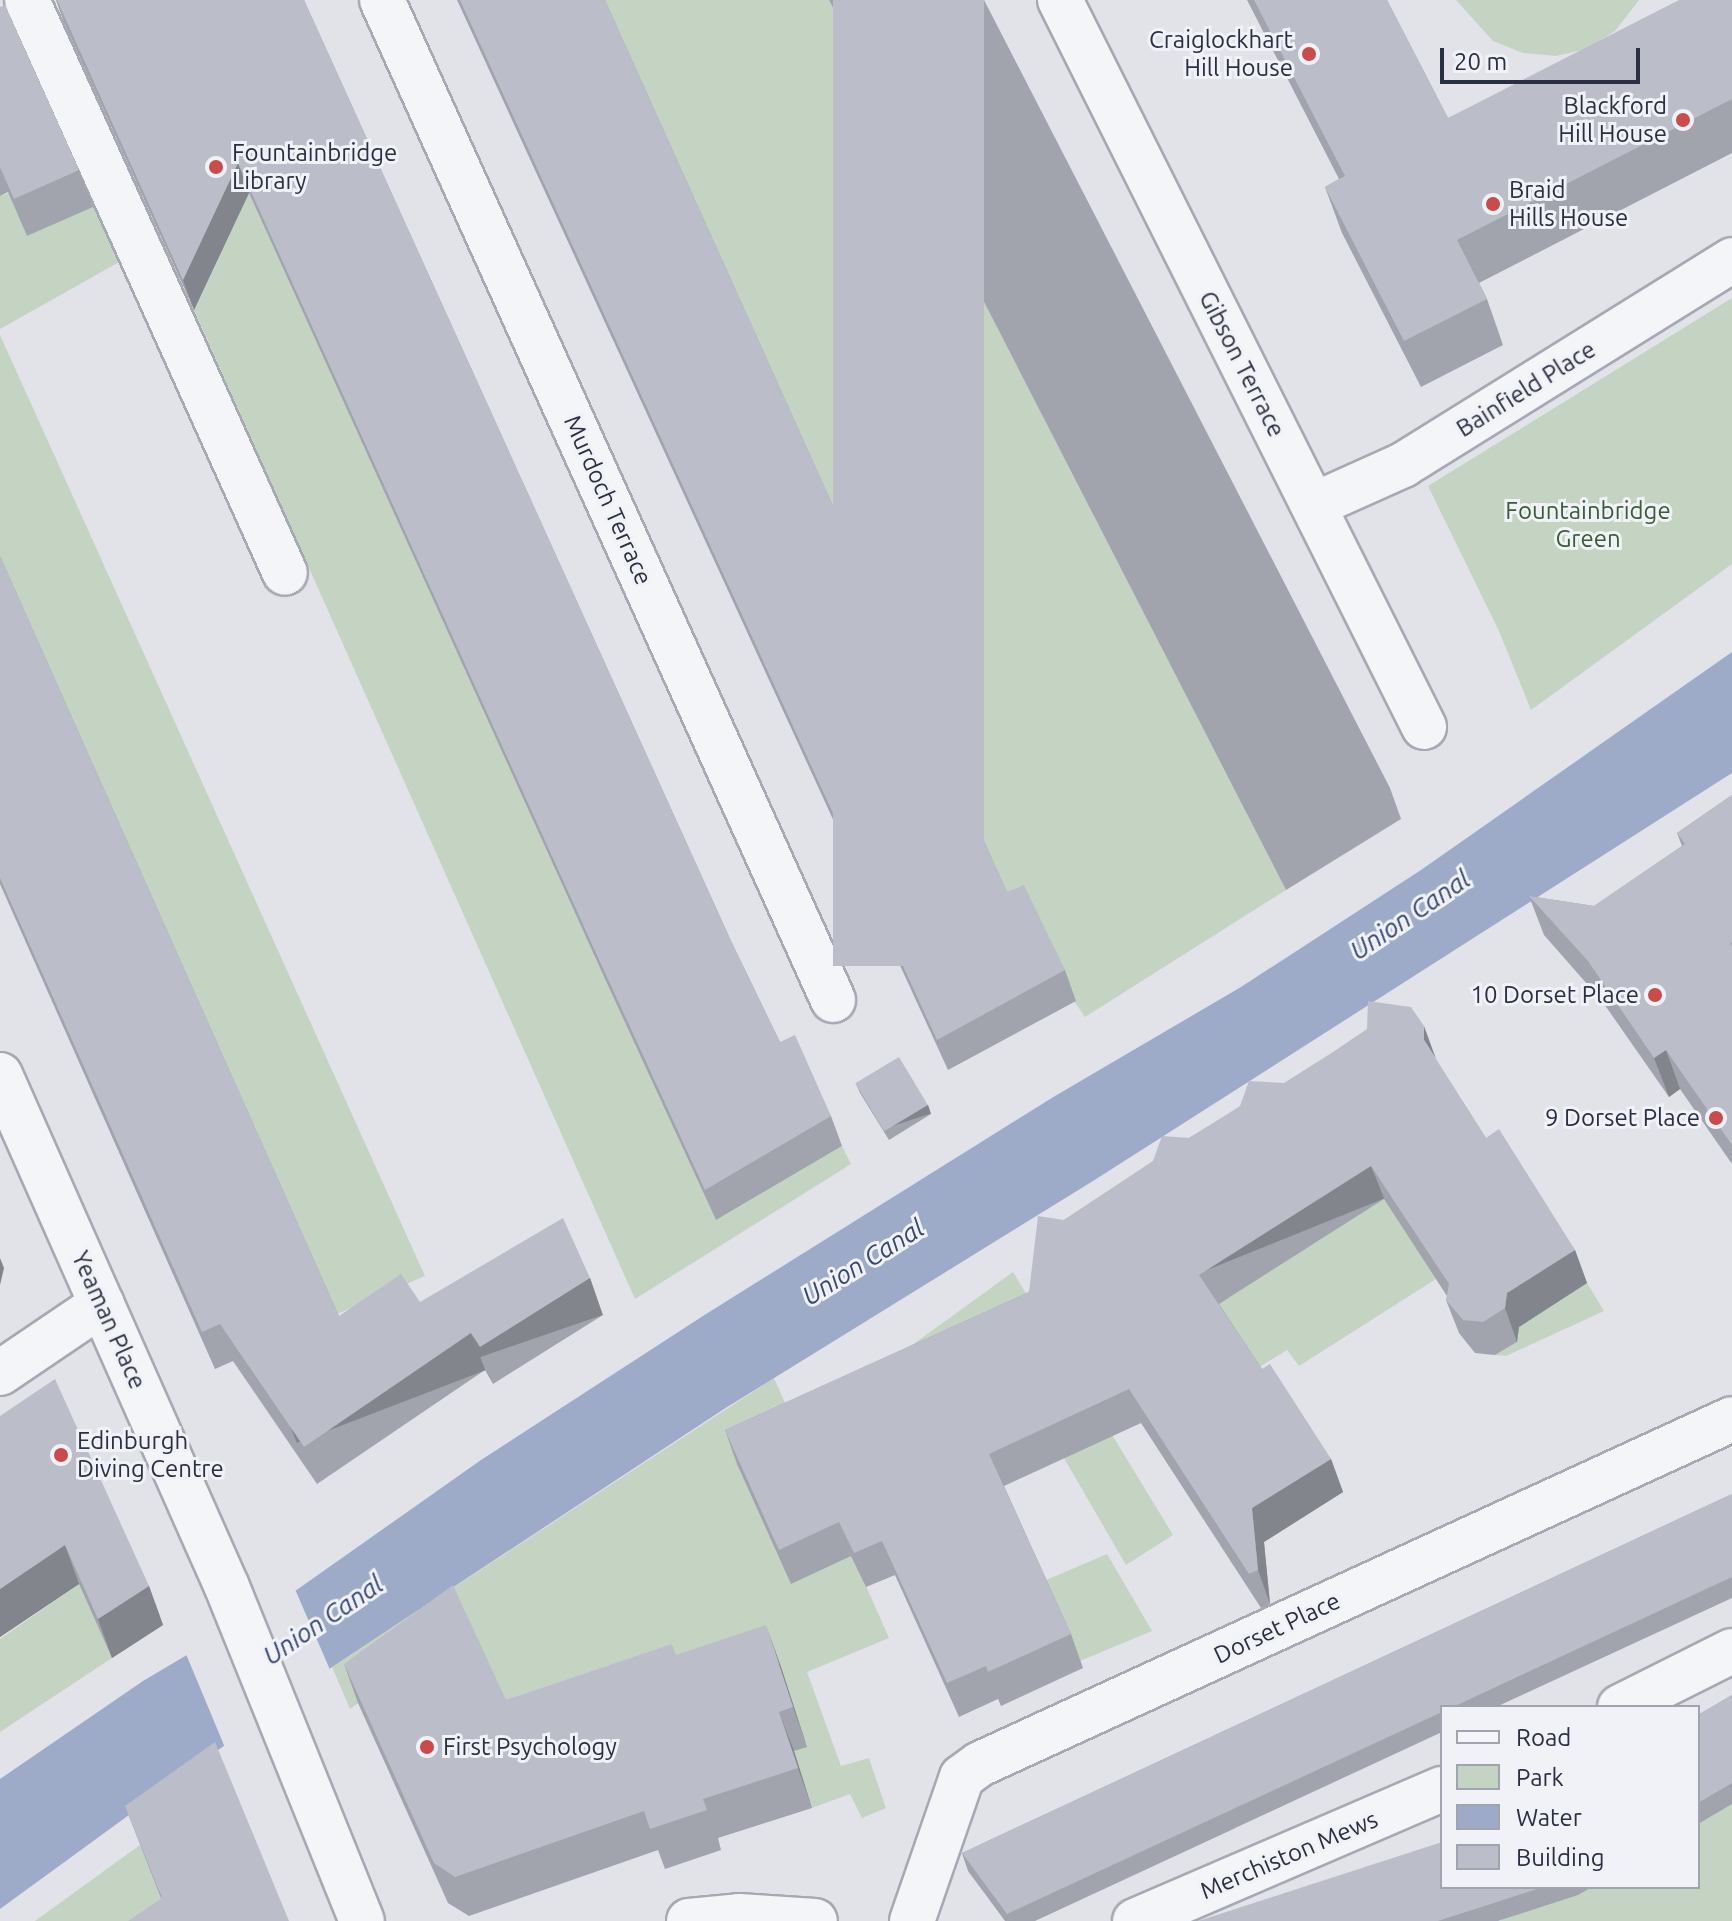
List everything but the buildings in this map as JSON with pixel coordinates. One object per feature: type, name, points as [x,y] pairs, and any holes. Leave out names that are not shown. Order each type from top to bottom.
[{"type":"street","points":[[27,0],[285,573]]},
{"type":"street","name":"Murdoch Terrace","points":[[382,0],[833,1000]]},
{"type":"street","name":"Gibson Terrace","points":[[1060,0],[1424,727]]},
{"type":"street","name":"Bainfield Place","points":[[1314,505],[1403,465],[1732,260]]},
{"type":"street","name":"Yeaman Place","points":[[0,1075],[227,1587],[362,1921]]},
{"type":"street","points":[[0,1373],[102,1304]]},
{"type":"street","name":"Dorset Place","points":[[912,1921],[962,1777],[980,1764],[1732,1419]]},
{"type":"street","points":[[1624,1705],[1732,1651]]},
{"type":"street","name":"Merchiston Mews","points":[[1135,1921],[1440,1790]]},
{"type":"street","points":[[689,1921],[739,1916],[815,1921]]},
{"type":"green space","points":[[603,0],[829,0],[1286,890],[1085,1017],[1020,922]]},
{"type":"green space","points":[[1456,0],[1639,0],[1615,31],[1587,49],[1556,56],[1523,53],[1493,41]]},
{"type":"green space","points":[[9,193],[27,236],[94,206],[121,261],[0,329],[0,196]]},
{"type":"green space","points":[[249,193],[716,1220],[842,1146],[851,1164],[635,1299],[190,301],[201,296]]},
{"type":"green space","name":"Fountainbridge Green","points":[[1732,298],[1732,564],[1531,710],[1499,631],[1428,486]]},
{"type":"green space","points":[[0,335],[425,1276],[335,1315],[0,563]]},
{"type":"green space","points":[[1388,1168],[1436,1279],[1299,1366],[1287,1350],[1253,1371],[1216,1361],[1216,1274],[1231,1296],[1354,1218]]},
{"type":"green space","points":[[1013,1272],[1173,1535],[1126,1565],[1064,1458],[821,1411]]},
{"type":"green space","points":[[1587,1283],[1604,1311],[1506,1356],[1495,1355],[1517,1342],[1519,1327]]},
{"type":"green space","points":[[774,1378],[889,1638],[807,1672],[841,1766],[869,1758],[886,1808],[862,1818],[850,1794],[812,1808],[794,1751],[807,1746],[525,1751],[468,1625],[350,1709],[332,1667]]},
{"type":"green space","points":[[1107,1554],[1152,1631],[1080,1661],[1044,1581]]},
{"type":"green space","points":[[79,1584],[112,1658],[0,1732],[0,1639]]},
{"type":"green space","points":[[1732,1803],[1732,1921],[1499,1921],[1586,1889],[1700,1889],[1700,1821]]},
{"type":"green space","points":[[140,1845],[195,1921],[35,1921]]},
{"type":"water","name":"Union Canal","points":[[1732,652],[1732,773],[1093,1181],[724,1409],[332,1667],[0,1909],[0,1779],[143,1681],[298,1589],[481,1460],[706,1314],[1055,1096],[1241,987],[1421,870]]},
{"type":"pier","points":[[294,1587],[331,1672],[226,1750],[186,1654]]},
{"type":"place","name":"Craiglockhart Hill House","points":[[1309,54]]},
{"type":"place","name":"Blackford Hill House","points":[[1683,120]]},
{"type":"place","name":"Fountainbridge Library","points":[[216,167]]},
{"type":"place","name":"Braid Hills House","points":[[1493,204]]},
{"type":"place","name":"10 Dorset Place","points":[[1655,995]]},
{"type":"place","name":"9 Dorset Place","points":[[1716,1118]]},
{"type":"place","name":"Edinburgh Diving Centre","points":[[61,1455]]},
{"type":"place","name":"First Psychology","points":[[427,1747]]}]
